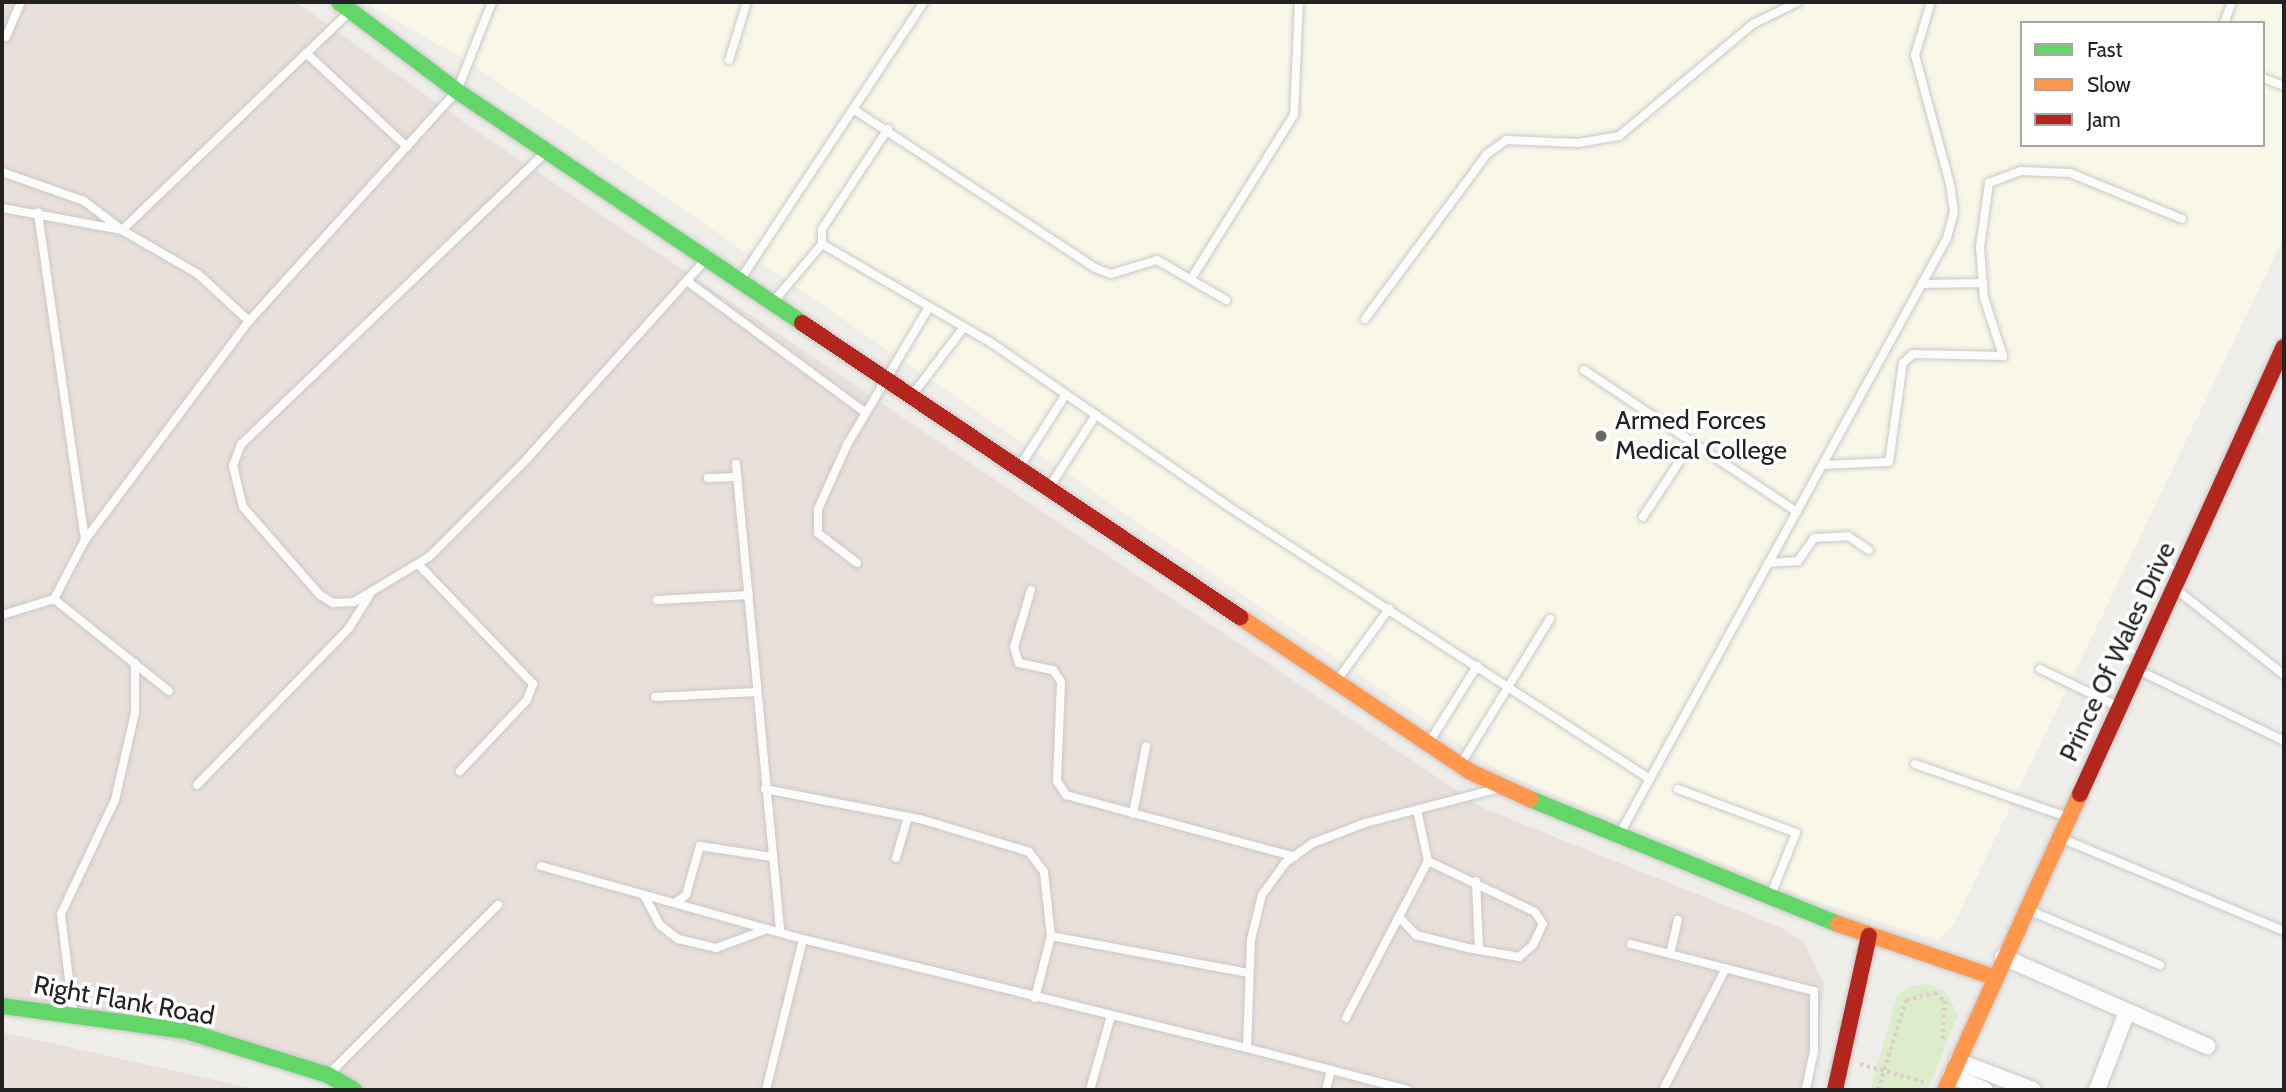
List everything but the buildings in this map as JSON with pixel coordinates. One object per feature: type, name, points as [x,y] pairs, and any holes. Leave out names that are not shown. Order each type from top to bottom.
[{"type":"street","points":[[344,6],[457,91],[1460,764],[1502,788],[1618,838],[1869,936],[1994,977]]},
{"type":"street","name":"Prince Of Wales Drive","points":[[1951,1076],[2057,837],[2176,589],[2284,347]]},
{"type":"street","points":[[1835,1090],[1869,936]]},
{"type":"street","points":[[2003,957],[2207,1046]]},
{"type":"street","name":"Right Flank Road","points":[[2,1006],[186,1031],[328,1075],[355,1090]]},
{"type":"street","points":[[2097,1090],[2127,1012]]},
{"type":"street","points":[[1951,1076],[1985,1090]]},
{"type":"street","points":[[1951,1076],[2033,1090]]},
{"type":"lane","points":[[6,37],[21,2]]},
{"type":"lane","points":[[2,615],[54,599],[85,540],[249,321],[457,91],[492,2]]},
{"type":"lane","points":[[729,60],[747,2]]},
{"type":"lane","points":[[739,281],[923,2]]},
{"type":"lane","points":[[1191,279],[1294,115],[1299,2]]},
{"type":"lane","points":[[1366,319],[1487,154],[1506,140],[1577,143],[1619,136],[1752,24],[1798,2]]},
{"type":"lane","points":[[1618,838],[1922,284],[1954,212],[1915,55],[1931,2]]},
{"type":"lane","points":[[2225,21],[2232,2]]},
{"type":"lane","points":[[122,230],[306,53],[344,6]]},
{"type":"lane","points":[[306,53],[407,147]]},
{"type":"lane","points":[[2265,79],[2284,86]]},
{"type":"lane","points":[[853,109],[1095,268],[1111,274],[1157,260],[1226,300]]},
{"type":"lane","points":[[772,303],[822,244],[822,229],[887,129]]},
{"type":"lane","points":[[548,150],[241,444],[233,466],[243,507],[320,595],[333,603],[369,596],[419,565],[524,462],[707,258]]},
{"type":"lane","points":[[1823,465],[1889,462],[1903,363],[1913,354],[2003,356],[1983,284],[1979,214],[1989,183],[2020,171],[2070,173],[2182,219]]},
{"type":"lane","points":[[2,172],[84,201],[122,230],[198,274],[249,321]]},
{"type":"lane","points":[[2,208],[38,212],[122,230]]},
{"type":"lane","points":[[38,212],[85,540]]},
{"type":"lane","points":[[822,244],[964,327],[1650,779]]},
{"type":"lane","points":[[687,281],[865,412]]},
{"type":"lane","points":[[1922,284],[1983,284]]},
{"type":"lane","points":[[857,563],[818,533],[818,509],[865,412],[929,307]]},
{"type":"lane","points":[[911,396],[964,327]]},
{"type":"lane","points":[[1584,370],[1797,512]]},
{"type":"lane","points":[[1018,468],[1066,394]]},
{"type":"lane","points":[[1048,488],[1096,415]]},
{"type":"lane","points":[[1643,517],[1692,442]]},
{"type":"lane","points":[[736,464],[780,933]]},
{"type":"lane","points":[[708,478],[737,477]]},
{"type":"lane","points":[[1768,564],[1798,561],[1814,538],[1848,536],[1869,550]]},
{"type":"lane","points":[[419,565],[533,684],[527,700],[460,771]]},
{"type":"lane","points":[[2176,589],[2284,675]]},
{"type":"lane","points":[[1031,590],[1014,647],[1019,663],[1052,670],[1061,682],[1057,781],[1066,795],[1295,856]]},
{"type":"lane","points":[[657,600],[749,595]]},
{"type":"lane","points":[[198,785],[349,628],[369,596]]},
{"type":"lane","points":[[54,599],[169,691]]},
{"type":"lane","points":[[1336,681],[1389,609]]},
{"type":"lane","points":[[1460,764],[1550,619]]},
{"type":"lane","points":[[74,1015],[61,914],[115,800],[135,713],[135,663]]},
{"type":"lane","points":[[1429,743],[1477,666]]},
{"type":"lane","points":[[2040,668],[2120,707]]},
{"type":"lane","points":[[2138,670],[2284,741]]},
{"type":"lane","points":[[655,697],[757,692]]},
{"type":"lane","points":[[1133,814],[1146,746]]},
{"type":"lane","points":[[1915,764],[2067,817]]},
{"type":"lane","points":[[1247,1048],[1249,973],[1262,895],[1295,856],[1365,823],[1502,788]]},
{"type":"lane","points":[[765,789],[908,817],[1029,852],[1044,872],[1051,936],[1035,998]]},
{"type":"lane","points":[[1678,789],[1796,833],[1770,898]]},
{"type":"lane","points":[[1346,1018],[1401,919],[1428,861],[1417,810]]},
{"type":"lane","points":[[896,858],[908,817]]},
{"type":"lane","points":[[2057,837],[2284,931]]},
{"type":"lane","points":[[675,903],[686,895],[700,846],[772,856]]},
{"type":"lane","points":[[1401,919],[1416,935],[1519,957],[1543,924],[1535,912],[1476,881],[1428,861]]},
{"type":"lane","points":[[541,866],[803,939],[1408,1090]]},
{"type":"lane","points":[[1476,881],[1479,950]]},
{"type":"lane","points":[[644,895],[660,925],[678,939],[716,948],[767,929]]},
{"type":"lane","points":[[328,1075],[498,905]]},
{"type":"lane","points":[[2025,909],[2160,965]]},
{"type":"lane","points":[[1670,954],[1678,920]]},
{"type":"lane","points":[[1051,936],[1249,973]]},
{"type":"lane","points":[[766,1090],[803,939]]},
{"type":"lane","points":[[1631,944],[1814,991],[1814,1051],[1806,1090]]},
{"type":"lane","points":[[1663,1090],[1726,968]]},
{"type":"lane","points":[[1090,1090],[1111,1016]]},
{"type":"lane","points":[[1326,1090],[1331,1070]]},
{"type":"path","points":[[1878,1090],[1898,1013],[1914,994],[1935,993],[1945,1001],[1941,1047]]},
{"type":"path","points":[[1884,1068],[1925,1082]]},
{"type":"path","points":[[1921,1090],[1931,1070]]},
{"type":"shaded area","points":[[2,2],[296,2],[465,123],[1483,808],[1782,928],[1804,942],[1825,986],[1801,1090],[347,1090],[306,1070],[2,1004]]},
{"type":"shaded area","name":"Armed Forces Medical College","points":[[364,2],[2284,2],[2284,237],[1954,924],[1937,940],[1813,900],[1501,772],[469,62]]},
{"type":"shaded area","points":[[2,1032],[259,1090],[2,1090]]},
{"type":"green space","points":[[1928,984],[1945,991],[1958,1015],[1928,1090],[1870,1090],[1897,996],[1907,987]]},
{"type":"traffic: fast","points":[[339,2],[457,91],[802,323]]},
{"type":"traffic: fast","points":[[1530,799],[1838,924]]},
{"type":"traffic: fast","points":[[2,1006],[186,1031],[328,1075],[354,1090]]},
{"type":"traffic: slow","points":[[1240,617],[1471,772],[1530,799]]},
{"type":"traffic: slow","points":[[1945,1090],[2080,794]]},
{"type":"traffic: slow","points":[[1838,924],[1994,977]]},
{"type":"traffic: jam","points":[[802,323],[1240,617]]},
{"type":"traffic: jam","points":[[2080,794],[2284,347]]},
{"type":"traffic: jam","points":[[1835,1090],[1869,936]]},
{"type":"place","name":"Armed Forces Medical College","points":[[1601,436]]}]
